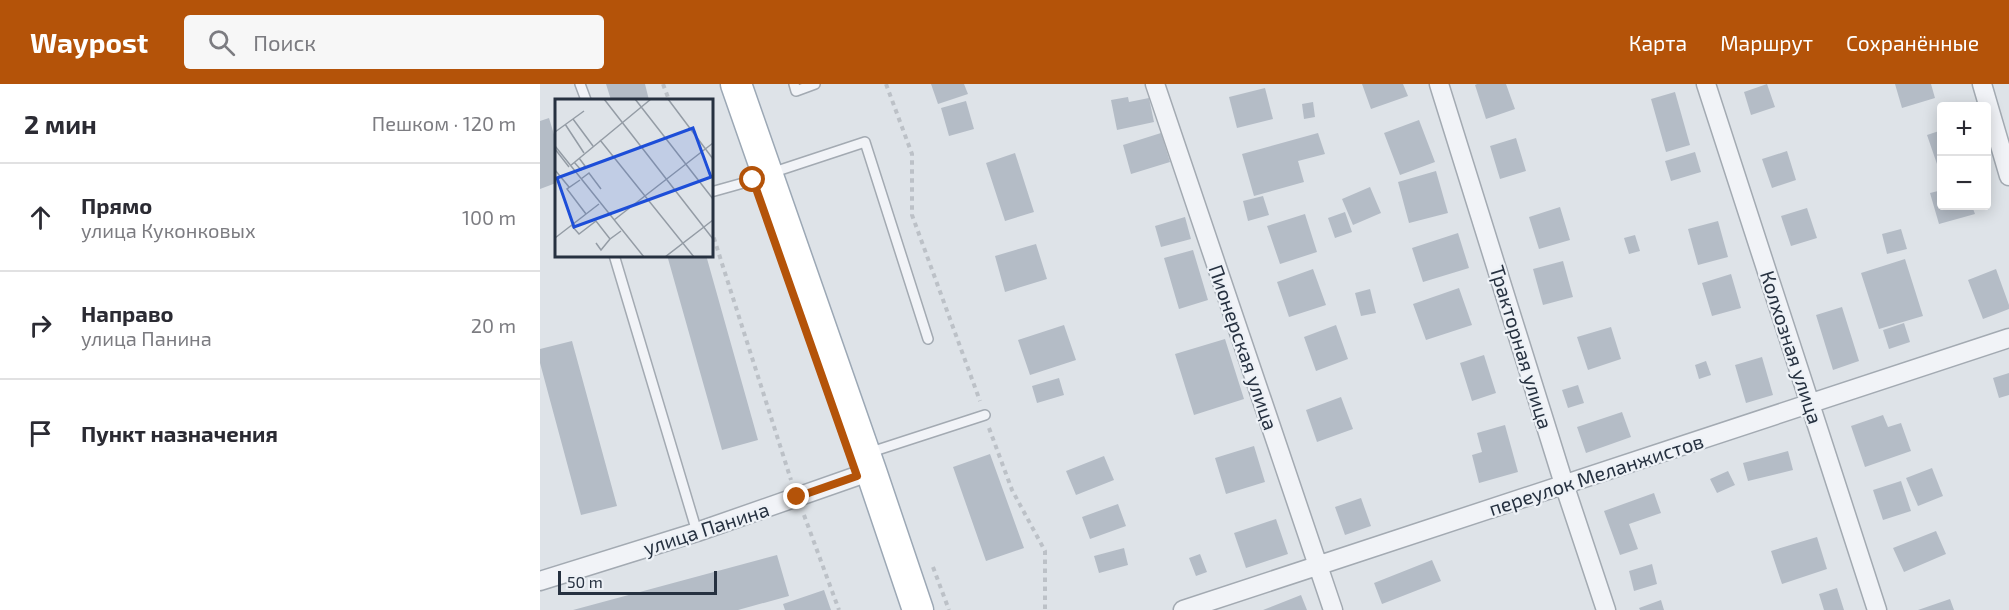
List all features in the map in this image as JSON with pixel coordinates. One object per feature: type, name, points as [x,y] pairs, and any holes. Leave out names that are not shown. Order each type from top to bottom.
[{"type":"main road","points":[[720,84],[760,177],[918,610]]},
{"type":"main road","points":[[736,84],[760,177]]},
{"type":"main road","points":[[864,467],[901,610]]},
{"type":"street","name":"Пионерская улица","points":[[1155,84],[1333,610]]},
{"type":"street","name":"Тракторная улица","points":[[1439,84],[1564,484],[1606,610]]},
{"type":"street","name":"Колхозная улица","points":[[1706,84],[1877,610]]},
{"type":"street","points":[[1982,84],[2009,176]]},
{"type":"street","name":"переулок Меланжистов","points":[[1183,610],[2009,338]]},
{"type":"street","name":"улица Панина","points":[[540,581],[697,532],[797,497],[864,467]]},
{"type":"lane","points":[[580,84],[586,99]]},
{"type":"lane","points":[[794,84],[796,91],[815,84]]},
{"type":"lane","points":[[712,192],[866,142],[928,339]]},
{"type":"lane","points":[[614,256],[697,532]]},
{"type":"lane","points":[[864,467],[985,415]]},
{"type":"path","points":[[663,84],[669,99]]},
{"type":"path","points":[[886,84],[912,154],[912,215],[1012,490],[1045,551],[1045,610]]},
{"type":"path","points":[[712,232],[797,497],[839,610]]},
{"type":"building","points":[[606,84],[645,84],[649,99],[611,99]]},
{"type":"building","points":[[931,84],[964,84],[968,94],[938,104]]},
{"type":"building","points":[[1362,84],[1403,84],[1408,96],[1371,109]]},
{"type":"building","points":[[1506,84],[1515,109],[1486,119],[1475,85]]},
{"type":"building","points":[[1767,84],[1775,107],[1751,115],[1744,92]]},
{"type":"building","points":[[1895,84],[1931,84],[1935,98],[1902,108]]},
{"type":"building","points":[[1265,88],[1273,119],[1237,128],[1229,97]]},
{"type":"building","points":[[1675,92],[1690,145],[1666,152],[1651,99]]},
{"type":"building","points":[[1128,97],[1129,102],[1149,98],[1154,122],[1117,130],[1111,100]]},
{"type":"building","points":[[966,101],[974,129],[949,136],[941,108]]},
{"type":"building","points":[[1313,102],[1315,117],[1304,119],[1302,104]]},
{"type":"building","points":[[549,118],[555,138],[555,183],[540,189],[540,121]]},
{"type":"building","points":[[1419,120],[1435,162],[1400,175],[1384,133]]},
{"type":"building","points":[[1937,132],[1937,164],[1927,135]]},
{"type":"building","points":[[1161,133],[1170,162],[1131,174],[1123,145]]},
{"type":"building","points":[[1318,133],[1325,154],[1298,161],[1304,182],[1254,196],[1242,154]]},
{"type":"building","points":[[1516,138],[1526,171],[1500,179],[1490,146]]},
{"type":"building","points":[[1787,151],[1796,180],[1772,188],[1762,159]]},
{"type":"building","points":[[1695,152],[1701,172],[1671,181],[1665,161]]},
{"type":"building","points":[[1015,153],[1034,212],[1005,221],[986,163]]},
{"type":"building","points":[[1436,171],[1448,213],[1409,223],[1398,182]]},
{"type":"building","points":[[1370,187],[1381,213],[1353,225],[1342,199]]},
{"type":"building","points":[[1937,191],[1937,210],[1974,210],[1975,214],[1939,224],[1930,193]]},
{"type":"building","points":[[1263,196],[1269,215],[1248,221],[1243,201]]},
{"type":"building","points":[[1560,207],[1570,240],[1539,249],[1529,217]]},
{"type":"building","points":[[1807,208],[1817,238],[1791,246],[1781,216]]},
{"type":"building","points":[[1345,212],[1352,232],[1335,238],[1328,218]]},
{"type":"building","points":[[1305,214],[1317,252],[1280,264],[1267,226]]},
{"type":"building","points":[[1185,217],[1191,239],[1161,247],[1155,226]]},
{"type":"building","points":[[1718,221],[1728,257],[1698,265],[1688,229]]},
{"type":"building","points":[[1901,229],[1907,249],[1887,254],[1882,234]]},
{"type":"building","points":[[1458,233],[1469,268],[1423,282],[1412,248]]},
{"type":"building","points":[[1635,235],[1640,251],[1629,254],[1624,238]]},
{"type":"building","points":[[1036,244],[1047,279],[1005,292],[995,256]]},
{"type":"building","points":[[1193,250],[1208,300],[1179,309],[1164,258]]},
{"type":"building","points":[[667,256],[706,256],[758,440],[722,450]]},
{"type":"building","points":[[1905,259],[1923,316],[1879,329],[1861,273]]},
{"type":"building","points":[[1563,261],[1573,297],[1543,305],[1533,269]]},
{"type":"building","points":[[1313,269],[1326,305],[1289,317],[1277,282]]},
{"type":"building","points":[[1996,269],[2009,309],[1983,319],[1968,280]]},
{"type":"building","points":[[1731,274],[1741,308],[1712,316],[1702,283]]},
{"type":"building","points":[[1459,288],[1472,325],[1426,340],[1413,304]]},
{"type":"building","points":[[1370,289],[1376,313],[1361,316],[1355,293]]},
{"type":"building","points":[[1842,307],[1859,361],[1833,370],[1816,315]]},
{"type":"building","points":[[1904,323],[1910,342],[1889,349],[1883,330]]},
{"type":"building","points":[[1064,325],[1076,360],[1030,375],[1018,340]]},
{"type":"building","points":[[1336,325],[1348,359],[1316,371],[1304,337]]},
{"type":"building","points":[[1611,327],[1621,359],[1588,370],[1577,337]]},
{"type":"building","points":[[1225,339],[1244,399],[1194,415],[1175,354]]},
{"type":"building","points":[[572,341],[617,506],[581,515],[540,363],[540,349]]},
{"type":"building","points":[[1484,355],[1496,393],[1472,401],[1460,363]]},
{"type":"building","points":[[1762,357],[1773,395],[1746,403],[1735,365]]},
{"type":"building","points":[[1706,361],[1711,375],[1699,379],[1695,365]]},
{"type":"building","points":[[2009,373],[2009,395],[1999,398],[1993,378]]},
{"type":"building","points":[[1059,378],[1064,395],[1037,403],[1032,386]]},
{"type":"building","points":[[1578,385],[1584,403],[1568,408],[1562,390]]},
{"type":"building","points":[[1341,397],[1353,429],[1317,442],[1306,410]]},
{"type":"building","points":[[1622,412],[1631,437],[1586,453],[1577,427]]},
{"type":"building","points":[[1883,415],[1888,427],[1901,423],[1911,451],[1865,467],[1851,426]]},
{"type":"building","points":[[1505,425],[1518,472],[1479,483],[1472,455],[1482,452],[1477,433]]},
{"type":"building","points":[[1254,446],[1265,482],[1226,494],[1215,458]]},
{"type":"building","points":[[1788,451],[1793,470],[1748,481],[1743,463]]},
{"type":"building","points":[[990,454],[1024,548],[986,561],[953,467]]},
{"type":"building","points":[[1104,456],[1114,480],[1076,495],[1066,471]]},
{"type":"building","points":[[1932,468],[1943,496],[1918,506],[1906,478]]},
{"type":"building","points":[[1728,471],[1735,485],[1717,493],[1710,479]]},
{"type":"building","points":[[1901,481],[1911,511],[1883,520],[1873,490]]},
{"type":"building","points":[[1654,493],[1661,513],[1629,524],[1638,549],[1620,555],[1604,511]]},
{"type":"building","points":[[1361,498],[1371,526],[1345,535],[1335,507]]},
{"type":"building","points":[[1118,504],[1126,526],[1090,539],[1082,517]]},
{"type":"building","points":[[1276,519],[1288,554],[1246,568],[1234,533]]},
{"type":"building","points":[[1936,531],[1946,554],[1904,572],[1893,548]]},
{"type":"building","points":[[1817,537],[1827,569],[1782,584],[1771,551]]},
{"type":"building","points":[[1124,548],[1128,565],[1099,573],[1094,556]]},
{"type":"building","points":[[1200,554],[1207,572],[1196,576],[1189,558]]},
{"type":"building","points":[[777,555],[789,596],[738,610],[573,610]]},
{"type":"building","points":[[1432,560],[1441,581],[1382,604],[1374,583]]},
{"type":"building","points":[[1652,564],[1657,584],[1634,591],[1629,571]]},
{"type":"building","points":[[1837,588],[1844,610],[1824,610],[1819,594]]},
{"type":"building","points":[[824,590],[831,610],[785,610],[783,604]]},
{"type":"building","points":[[1301,595],[1307,610],[1263,610]]},
{"type":"building","points":[[1950,599],[1954,610],[1918,610]]},
{"type":"building","points":[[1661,600],[1664,610],[1640,610],[1639,608]]},
{"type":"route","points":[[753,180],[857,476],[797,497]]}]
